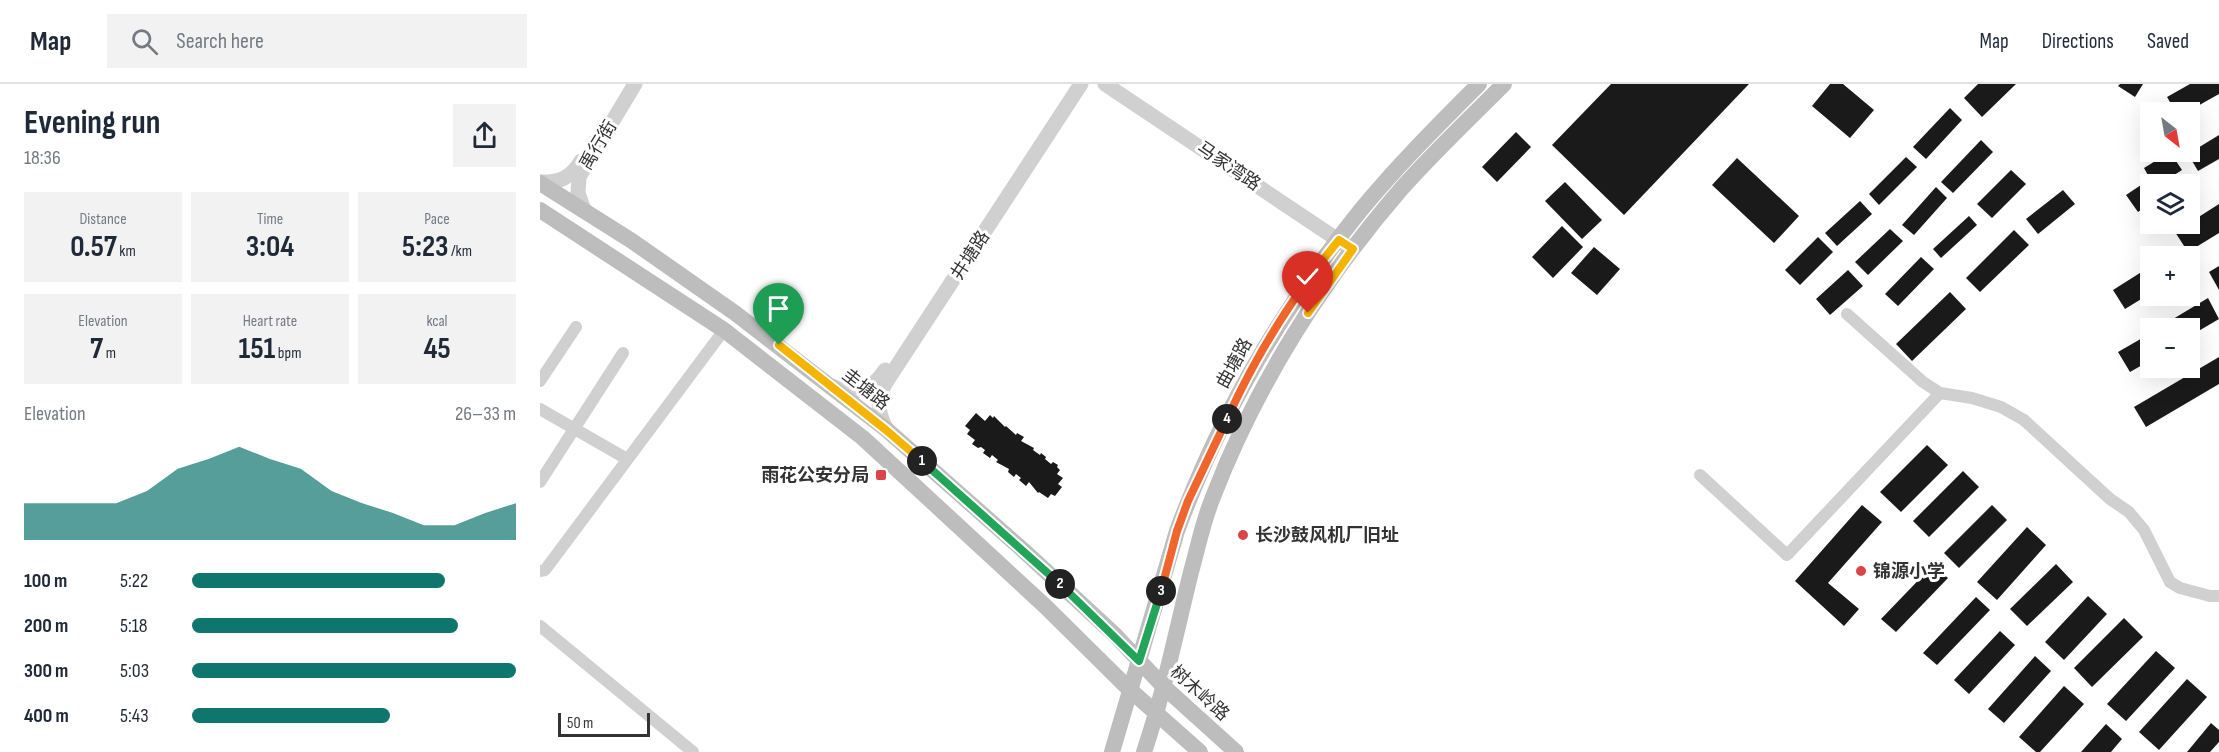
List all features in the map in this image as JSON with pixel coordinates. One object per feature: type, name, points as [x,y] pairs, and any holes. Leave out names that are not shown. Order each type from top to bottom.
[{"type":"main road","name":"曲塘路","points":[[1112,752],[1129,689],[1185,511],[1238,394],[1270,338],[1340,237],[1414,152],[1479,84]]},
{"type":"main road","points":[[1144,752],[1157,714],[1200,536],[1212,498],[1245,425],[1308,313],[1354,247],[1404,187],[1504,84]]},
{"type":"main road","name":"圭塘路","points":[[540,182],[735,313],[831,386],[886,430],[1023,550],[1139,661]]},
{"type":"main road","points":[[540,210],[724,330],[863,438],[1046,607],[1129,689],[1200,752]]},
{"type":"main road","name":"树木岭路","points":[[1139,661],[1163,686],[1236,752]]},
{"type":"street","name":"禹行街","points":[[540,182],[557,182],[572,173],[628,84]]},
{"type":"street","name":"禹行街","points":[[584,210],[578,193],[579,177],[635,84]]},
{"type":"street","name":"井塘路","points":[[831,386],[846,392],[855,392],[872,385],[879,379],[1073,84]]},
{"type":"street","name":"井塘路","points":[[886,430],[878,401],[885,384],[1082,84]]},
{"type":"street","name":"马家湾路","points":[[1105,84],[1340,237]]},
{"type":"street","name":"马家湾路","points":[[1116,84],[1354,247]]},
{"type":"street","points":[[1847,314],[1923,382],[1940,393],[1972,398],[2001,407],[2024,420],[2110,499],[2128,512],[2144,530],[2170,582],[2180,588],[2210,596],[2219,596]]},
{"type":"street","points":[[540,381],[576,327]]},
{"type":"street","points":[[540,572],[545,570],[724,330]]},
{"type":"street","points":[[540,482],[623,353]]},
{"type":"street","points":[[1700,475],[1787,555],[1940,393]]},
{"type":"street","points":[[540,409],[627,459]]},
{"type":"street","points":[[540,626],[693,752]]},
{"type":"building","points":[[1611,84],[1749,84],[1624,215],[1552,145]]},
{"type":"building","points":[[1830,84],[1843,84],[1874,110],[1850,138],[1812,106]]},
{"type":"building","points":[[1978,84],[2016,84],[1982,117],[1964,98]]},
{"type":"building","points":[[2120,84],[2143,84],[2135,97],[2118,86]]},
{"type":"building","points":[[2190,84],[2219,84],[2219,94],[2200,105],[2200,102],[2170,102],[2167,97]]},
{"type":"building","points":[[1950,108],[1962,120],[1926,159],[1913,147]]},
{"type":"building","points":[[1516,132],[1531,147],[1497,182],[1482,167]]},
{"type":"building","points":[[2219,135],[2219,159],[2198,171],[2193,162],[2200,162],[2200,147]]},
{"type":"building","points":[[1981,140],[1993,152],[1953,193],[1941,182]]},
{"type":"building","points":[[1906,157],[1917,167],[1879,205],[1869,194]]},
{"type":"building","points":[[1737,158],[1799,216],[1774,243],[1712,185]]},
{"type":"building","points":[[2154,162],[2177,162],[2182,170],[2176,174],[2147,174],[2144,168]]},
{"type":"building","points":[[2011,170],[2026,184],[1992,218],[1977,204]]},
{"type":"building","points":[[1565,182],[1602,220],[1582,239],[1545,201]]},
{"type":"building","points":[[2140,186],[2140,211],[2138,212],[2126,195]]},
{"type":"building","points":[[1936,187],[1947,198],[1914,235],[1902,225]]},
{"type":"building","points":[[2063,190],[2075,204],[2038,234],[2026,219]]},
{"type":"building","points":[[1860,201],[1872,214],[1837,246],[1825,233]]},
{"type":"building","points":[[2219,204],[2219,233],[2198,246],[2184,246],[2176,234],[2200,234],[2200,216]]},
{"type":"building","points":[[1969,216],[1977,225],[1941,258],[1933,249]]},
{"type":"building","points":[[1562,226],[1583,247],[1553,278],[1532,257]]},
{"type":"building","points":[[1890,229],[1903,241],[1868,275],[1855,262]]},
{"type":"building","points":[[2014,230],[2029,245],[1980,292],[1966,278]]},
{"type":"building","points":[[1818,237],[1833,252],[1800,285],[1785,270]]},
{"type":"building","points":[[1594,247],[1620,269],[1597,295],[1571,273]]},
{"type":"building","points":[[1921,257],[1934,269],[1898,306],[1885,294]]},
{"type":"building","points":[[2219,266],[2219,290],[2209,272]]},
{"type":"building","points":[[1848,270],[1863,286],[1830,315],[1816,299]]},
{"type":"building","points":[[2140,273],[2140,300],[2125,309],[2113,290]]},
{"type":"building","points":[[1950,292],[1966,309],[1912,361],[1896,344]]},
{"type":"building","points":[[2208,298],[2219,319],[2200,330],[2200,318],[2175,318],[2195,306],[2200,306],[2200,303]]},
{"type":"building","points":[[2140,339],[2140,366],[2130,372],[2118,352]]},
{"type":"building","points":[[2219,357],[2219,384],[2146,427],[2134,407],[2183,378],[2200,378],[2200,368]]},
{"type":"building","points":[[976,413],[985,421],[990,415],[993,418],[994,416],[1016,435],[1017,433],[1024,437],[1021,441],[1034,448],[1033,450],[1040,455],[1041,453],[1051,464],[1053,462],[1058,465],[1060,470],[1057,474],[1063,478],[1058,484],[1062,487],[1055,496],[1051,494],[1048,498],[1038,493],[1029,482],[1026,486],[1019,480],[1021,478],[1016,474],[1014,477],[1008,472],[1009,469],[996,462],[998,460],[992,455],[990,458],[983,453],[985,450],[972,444],[975,440],[967,434],[970,430],[965,426]]},
{"type":"building","points":[[1927,445],[1948,465],[1901,512],[1880,492]]},
{"type":"building","points":[[1963,471],[1979,487],[1929,537],[1913,521]]},
{"type":"building","points":[[1862,505],[1882,522],[1828,583],[1859,609],[1844,626],[1795,581]]},
{"type":"building","points":[[1992,505],[2007,520],[1959,568],[1944,553]]},
{"type":"building","points":[[2027,527],[2046,545],[1997,600],[1977,582]]},
{"type":"building","points":[[2056,564],[2073,582],[2027,626],[2010,609]]},
{"type":"building","points":[[1933,565],[1948,578],[1896,632],[1881,619]]},
{"type":"building","points":[[2088,596],[2107,614],[2064,660],[2045,642]]},
{"type":"building","points":[[1976,597],[1990,610],[1937,665],[1923,653]]},
{"type":"building","points":[[2124,618],[2143,637],[2092,687],[2074,668]]},
{"type":"building","points":[[2000,631],[2015,645],[1969,694],[1954,680]]},
{"type":"building","points":[[2156,651],[2175,668],[2126,721],[2107,704]]},
{"type":"building","points":[[2035,656],[2051,671],[2004,723],[1988,709]]},
{"type":"building","points":[[2187,679],[2207,697],[2159,750],[2139,732]]},
{"type":"building","points":[[2064,686],[2084,704],[2040,752],[2036,752],[2019,737]]},
{"type":"building","points":[[2211,723],[2219,730],[2219,742],[2210,752],[2187,752]]},
{"type":"building","points":[[2106,724],[2122,739],[2111,752],[2081,752]]},
{"type":"place","name":"雨花公安分局","points":[[881,475]]},
{"type":"place","name":"长沙鼓风机厂旧址","points":[[1243,535]]},
{"type":"place","name":"锦源小学","points":[[1861,571]]},
{"type":"route","points":[[779,345],[886,430],[1023,550],[1139,661],[1188,501],[1238,394],[1270,338],[1312,274],[1339,240],[1353,249],[1308,313]]}]
